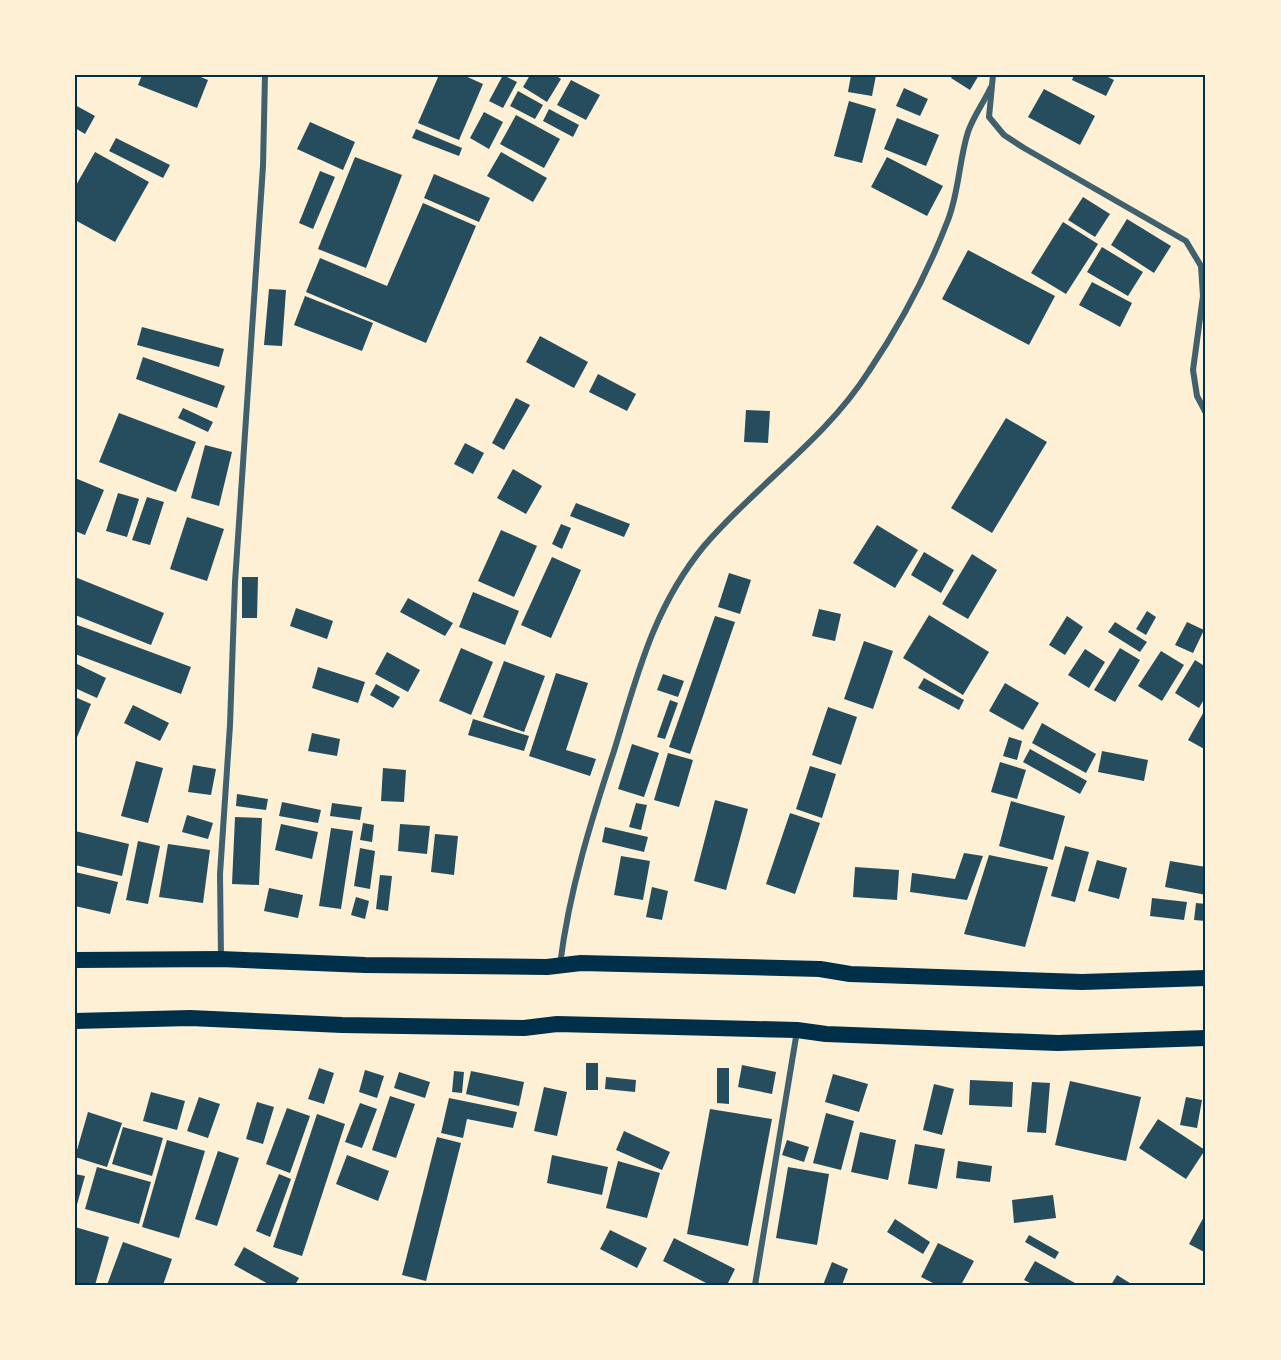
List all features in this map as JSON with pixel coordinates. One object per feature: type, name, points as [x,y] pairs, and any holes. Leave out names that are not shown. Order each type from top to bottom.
[{"type":"highway","points":[[75,960],[220,959],[365,965],[560,965],[581,963],[820,969],[850,974],[1082,982],[1206,978]]},
{"type":"highway","points":[[75,1021],[190,1018],[342,1025],[524,1028],[557,1024],[797,1030],[826,1034],[1058,1043],[1206,1038]]},
{"type":"street","points":[[220,959],[220,874],[231,725],[235,582],[263,166],[265,75]]},
{"type":"street","points":[[993,75],[989,117],[1004,135],[1052,166],[1186,241],[1201,266],[1203,296],[1193,370],[1197,396],[1206,413]]},
{"type":"street","points":[[560,965],[577,873],[641,660],[658,618],[677,581],[706,544],[815,438],[843,408],[869,372],[922,276],[949,218],[969,131],[991,87]]},
{"type":"street","points":[[755,1285],[797,1030]]},
{"type":"building","points":[[142,75],[196,75],[208,80],[197,108],[138,85]]},
{"type":"building","points":[[439,75],[463,75],[483,84],[459,140],[418,123]]},
{"type":"building","points":[[503,75],[517,82],[503,108],[489,101]]},
{"type":"building","points":[[530,75],[555,75],[561,79],[547,102],[523,87]]},
{"type":"building","points":[[851,75],[876,75],[872,96],[848,92]]},
{"type":"building","points":[[953,75],[979,75],[970,90],[951,78]]},
{"type":"building","points":[[1074,75],[1104,75],[1114,80],[1106,96],[1072,80]]},
{"type":"building","points":[[571,80],[600,95],[586,120],[557,105]]},
{"type":"building","points":[[904,88],[928,99],[920,116],[896,106]]},
{"type":"building","points":[[1044,89],[1095,116],[1080,145],[1028,117]]},
{"type":"building","points":[[518,91],[543,105],[535,119],[510,106]]},
{"type":"building","points":[[849,101],[876,109],[862,163],[834,156]]},
{"type":"building","points":[[75,105],[95,116],[85,134],[75,128]]},
{"type":"building","points":[[549,109],[579,125],[573,137],[543,121]]},
{"type":"building","points":[[484,112],[503,122],[489,149],[470,138]]},
{"type":"building","points":[[516,115],[560,139],[544,168],[500,144]]},
{"type":"building","points":[[897,118],[939,135],[926,166],[884,149]]},
{"type":"building","points":[[310,122],[355,142],[343,170],[297,149]]},
{"type":"building","points":[[416,129],[462,148],[459,156],[412,138]]},
{"type":"building","points":[[116,138],[170,165],[163,178],[109,151]]},
{"type":"building","points":[[95,152],[149,182],[115,242],[75,220],[75,187]]},
{"type":"building","points":[[501,152],[547,178],[533,202],[487,176]]},
{"type":"building","points":[[355,157],[402,175],[366,268],[318,249]]},
{"type":"building","points":[[887,157],[943,186],[927,216],[871,187]]},
{"type":"building","points":[[320,171],[335,177],[313,229],[299,223]]},
{"type":"building","points":[[434,174],[490,198],[479,222],[424,198]]},
{"type":"building","points":[[1083,197],[1110,214],[1095,237],[1068,220]]},
{"type":"building","points":[[423,203],[476,226],[426,343],[306,292],[320,258],[387,286]]},
{"type":"building","points":[[1127,219],[1171,246],[1154,273],[1111,245]]},
{"type":"building","points":[[1063,222],[1098,244],[1066,294],[1031,273]]},
{"type":"building","points":[[1102,247],[1143,272],[1128,296],[1087,272]]},
{"type":"building","points":[[968,250],[1055,296],[1029,345],[942,299]]},
{"type":"building","points":[[1092,282],[1132,303],[1120,327],[1079,305]]},
{"type":"building","points":[[269,289],[286,290],[282,346],[264,345]]},
{"type":"building","points":[[305,296],[373,323],[362,351],[294,325]]},
{"type":"building","points":[[142,327],[224,349],[219,367],[137,345]]},
{"type":"building","points":[[540,336],[588,362],[574,388],[526,362]]},
{"type":"building","points":[[143,357],[225,386],[217,408],[136,379]]},
{"type":"building","points":[[598,374],[636,394],[627,411],[589,392]]},
{"type":"building","points":[[516,398],[530,405],[504,450],[492,443]]},
{"type":"building","points":[[183,408],[213,422],[208,432],[178,418]]},
{"type":"building","points":[[746,410],[770,411],[768,443],[744,442]]},
{"type":"building","points":[[119,413],[196,442],[176,492],[99,462]]},
{"type":"building","points":[[1006,418],[1047,442],[992,533],[951,508]]},
{"type":"building","points":[[465,443],[484,453],[473,474],[454,464]]},
{"type":"building","points":[[205,445],[232,452],[219,506],[191,498]]},
{"type":"building","points":[[513,469],[542,486],[526,514],[497,498]]},
{"type":"building","points":[[75,478],[104,490],[85,535],[75,531]]},
{"type":"building","points":[[118,493],[139,499],[127,537],[106,531]]},
{"type":"building","points":[[147,497],[164,502],[150,545],[132,540]]},
{"type":"building","points":[[576,503],[630,524],[624,537],[570,516]]},
{"type":"building","points":[[187,517],[224,529],[207,581],[170,569]]},
{"type":"building","points":[[561,524],[571,528],[562,549],[552,544]]},
{"type":"building","points":[[877,525],[918,550],[895,588],[853,563]]},
{"type":"building","points":[[501,530],[537,546],[514,597],[478,581]]},
{"type":"building","points":[[924,552],[954,570],[941,593],[911,575]]},
{"type":"building","points":[[972,554],[997,570],[968,619],[942,604]]},
{"type":"building","points":[[552,557],[581,570],[551,638],[521,625]]},
{"type":"building","points":[[729,573],[751,580],[740,614],[718,607]]},
{"type":"building","points":[[75,577],[164,613],[151,645],[75,615]]},
{"type":"building","points":[[242,577],[258,577],[257,618],[242,618]]},
{"type":"building","points":[[473,592],[519,611],[505,645],[459,627]]},
{"type":"building","points":[[408,598],[453,623],[445,636],[400,612]]},
{"type":"building","points":[[296,608],[333,621],[327,639],[290,626]]},
{"type":"building","points":[[819,609],[841,614],[835,641],[812,636]]},
{"type":"building","points":[[1147,611],[1156,617],[1146,635],[1136,629]]},
{"type":"building","points":[[929,615],[989,652],[963,695],[903,658]]},
{"type":"building","points":[[715,616],[735,622],[690,754],[669,747]]},
{"type":"building","points":[[1067,616],[1083,627],[1065,655],[1049,645]]},
{"type":"building","points":[[1115,622],[1147,642],[1140,652],[1108,632]]},
{"type":"building","points":[[1187,622],[1204,630],[1193,653],[1175,645]]},
{"type":"building","points":[[75,624],[191,667],[181,694],[75,654]]},
{"type":"building","points":[[864,641],[893,651],[873,709],[844,699]]},
{"type":"building","points":[[461,648],[493,662],[471,715],[439,701]]},
{"type":"building","points":[[1120,648],[1140,660],[1115,702],[1094,690]]},
{"type":"building","points":[[1085,649],[1105,662],[1089,688],[1068,675]]},
{"type":"building","points":[[1161,651],[1184,665],[1162,701],[1138,686]]},
{"type":"building","points":[[387,652],[420,670],[408,692],[375,674]]},
{"type":"building","points":[[1195,660],[1206,667],[1206,696],[1199,708],[1175,693]]},
{"type":"building","points":[[504,661],[545,676],[524,732],[483,717]]},
{"type":"building","points":[[75,663],[106,678],[97,698],[75,688]]},
{"type":"building","points":[[318,667],[365,682],[358,703],[312,688]]},
{"type":"building","points":[[556,673],[588,683],[566,750],[596,759],[590,776],[529,756]]},
{"type":"building","points":[[663,674],[684,681],[678,697],[657,690]]},
{"type":"building","points":[[924,678],[964,700],[959,710],[918,688]]},
{"type":"building","points":[[1005,683],[1039,703],[1023,730],[989,711]]},
{"type":"building","points":[[376,684],[400,697],[393,708],[370,695]]},
{"type":"building","points":[[75,697],[91,704],[75,742]]},
{"type":"building","points":[[670,700],[678,703],[665,739],[657,737]]},
{"type":"building","points":[[133,705],[169,723],[160,741],[124,723]]},
{"type":"building","points":[[828,707],[857,717],[841,765],[812,755]]},
{"type":"building","points":[[1206,708],[1206,750],[1188,740]]},
{"type":"building","points":[[473,719],[529,736],[524,751],[468,735]]},
{"type":"building","points":[[1042,723],[1096,754],[1086,773],[1032,743]]},
{"type":"building","points":[[312,733],[340,739],[337,756],[308,751]]},
{"type":"building","points":[[1009,737],[1022,741],[1017,760],[1003,756]]},
{"type":"building","points":[[632,744],[659,753],[644,797],[618,789]]},
{"type":"building","points":[[1030,749],[1087,781],[1080,794],[1023,762]]},
{"type":"building","points":[[1102,751],[1148,760],[1144,781],[1098,772]]},
{"type":"building","points":[[668,753],[693,760],[679,807],[654,800]]},
{"type":"building","points":[[136,761],[163,768],[148,823],[121,816]]},
{"type":"building","points":[[1000,762],[1026,770],[1017,799],[991,792]]},
{"type":"building","points":[[193,765],[216,769],[211,795],[188,792]]},
{"type":"building","points":[[810,766],[836,774],[822,818],[796,809]]},
{"type":"building","points":[[383,768],[406,770],[404,802],[381,801]]},
{"type":"building","points":[[237,794],[268,799],[266,810],[236,806]]},
{"type":"building","points":[[715,800],[748,809],[726,890],[694,881]]},
{"type":"building","points":[[1011,801],[1065,816],[1053,860],[999,846]]},
{"type":"building","points":[[282,802],[321,810],[318,823],[279,816]]},
{"type":"building","points":[[332,803],[362,807],[360,820],[330,816]]},
{"type":"building","points":[[636,803],[647,805],[641,830],[629,827]]},
{"type":"building","points":[[790,813],[820,823],[795,894],[766,884]]},
{"type":"building","points":[[187,815],[213,823],[208,839],[182,832]]},
{"type":"building","points":[[235,817],[262,818],[259,885],[232,884]]},
{"type":"building","points":[[363,823],[374,825],[372,842],[360,840]]},
{"type":"building","points":[[281,824],[318,832],[312,859],[275,850]]},
{"type":"building","points":[[400,824],[430,826],[427,854],[398,851]]},
{"type":"building","points":[[605,827],[648,837],[644,852],[602,842]]},
{"type":"building","points":[[331,828],[353,831],[341,909],[319,906]]},
{"type":"building","points":[[75,831],[129,844],[122,876],[75,865]]},
{"type":"building","points":[[435,834],[458,836],[454,875],[431,872]]},
{"type":"building","points":[[138,841],[160,846],[148,904],[126,900]]},
{"type":"building","points":[[168,844],[210,850],[203,903],[159,897]]},
{"type":"building","points":[[1065,846],[1089,852],[1075,902],[1051,896]]},
{"type":"building","points":[[360,848],[375,851],[370,889],[354,886]]},
{"type":"building","points":[[964,853],[983,856],[967,900],[910,892],[912,873],[955,879]]},
{"type":"building","points":[[989,855],[1048,867],[1025,947],[964,934]]},
{"type":"building","points":[[621,856],[650,861],[643,900],[614,895]]},
{"type":"building","points":[[1097,860],[1127,868],[1119,899],[1088,891]]},
{"type":"building","points":[[1170,861],[1206,867],[1206,895],[1165,887]]},
{"type":"building","points":[[855,867],[899,870],[897,900],[853,897]]},
{"type":"building","points":[[75,872],[118,882],[110,914],[75,906]]},
{"type":"building","points":[[380,875],[392,876],[388,911],[376,909]]},
{"type":"building","points":[[652,887],[668,891],[662,920],[646,917]]},
{"type":"building","points":[[269,888],[303,895],[298,918],[264,911]]},
{"type":"building","points":[[356,897],[369,901],[365,919],[351,915]]},
{"type":"building","points":[[1152,898],[1187,902],[1184,920],[1150,916]]},
{"type":"building","points":[[1196,903],[1206,904],[1206,921],[1194,920]]},
{"type":"building","points":[[586,1063],[598,1063],[598,1090],[586,1090]]},
{"type":"building","points":[[742,1065],[776,1072],[772,1094],[738,1087]]},
{"type":"building","points":[[319,1068],[334,1073],[324,1104],[308,1099]]},
{"type":"building","points":[[717,1068],[729,1068],[729,1104],[717,1103]]},
{"type":"building","points":[[365,1070],[384,1076],[377,1098],[359,1092]]},
{"type":"building","points":[[454,1071],[464,1072],[462,1093],[452,1092]]},
{"type":"building","points":[[471,1071],[524,1082],[519,1106],[466,1094]]},
{"type":"building","points":[[399,1072],[430,1082],[425,1098],[394,1088]]},
{"type":"building","points":[[833,1074],[868,1084],[859,1112],[825,1102]]},
{"type":"building","points":[[606,1077],[636,1080],[635,1092],[605,1089]]},
{"type":"building","points":[[970,1080],[1013,1082],[1012,1107],[969,1105]]},
{"type":"building","points":[[1070,1081],[1141,1097],[1126,1161],[1055,1145]]},
{"type":"building","points":[[1032,1082],[1050,1083],[1046,1133],[1027,1132]]},
{"type":"building","points":[[934,1084],[954,1089],[942,1135],[923,1130]]},
{"type":"building","points":[[544,1087],[567,1092],[557,1136],[534,1131]]},
{"type":"building","points":[[151,1092],[185,1101],[177,1130],[143,1121]]},
{"type":"building","points":[[390,1096],[415,1104],[396,1158],[372,1150]]},
{"type":"building","points":[[199,1097],[220,1104],[208,1138],[187,1131]]},
{"type":"building","points":[[1186,1097],[1202,1100],[1197,1128],[1180,1125]]},
{"type":"building","points":[[449,1098],[517,1112],[513,1128],[467,1119],[463,1138],[441,1133]]},
{"type":"building","points":[[257,1102],[274,1107],[263,1144],[246,1139]]},
{"type":"building","points":[[360,1103],[377,1109],[362,1148],[345,1142]]},
{"type":"building","points":[[287,1108],[310,1116],[290,1173],[266,1164]]},
{"type":"building","points":[[710,1109],[772,1119],[748,1246],[687,1234]]},
{"type":"building","points":[[88,1112],[122,1123],[107,1167],[75,1157]]},
{"type":"building","points":[[826,1113],[854,1121],[841,1170],[813,1163]]},
{"type":"building","points":[[317,1114],[345,1124],[302,1256],[273,1247]]},
{"type":"building","points":[[1158,1119],[1205,1150],[1186,1179],[1139,1148]]},
{"type":"building","points":[[123,1127],[163,1138],[152,1176],[112,1164]]},
{"type":"building","points":[[624,1131],[670,1152],[662,1170],[616,1150]]},
{"type":"building","points":[[860,1132],[896,1140],[888,1180],[851,1172]]},
{"type":"building","points":[[437,1137],[461,1143],[426,1281],[402,1275]]},
{"type":"building","points":[[167,1140],[205,1151],[179,1238],[142,1227]]},
{"type":"building","points":[[787,1140],[809,1147],[804,1162],[782,1155]]},
{"type":"building","points":[[915,1144],[945,1149],[937,1189],[908,1184]]},
{"type":"building","points":[[218,1151],[239,1158],[217,1226],[195,1219]]},
{"type":"building","points":[[347,1155],[389,1171],[378,1201],[336,1184]]},
{"type":"building","points":[[552,1155],[608,1167],[602,1195],[547,1183]]},
{"type":"building","points":[[618,1161],[660,1173],[647,1218],[606,1208]]},
{"type":"building","points":[[958,1161],[992,1166],[990,1182],[956,1178]]},
{"type":"building","points":[[97,1167],[151,1182],[139,1224],[85,1209]]},
{"type":"building","points":[[788,1167],[829,1174],[817,1245],[776,1238]]},
{"type":"building","points":[[75,1174],[85,1176],[76,1208],[75,1208]]},
{"type":"building","points":[[279,1174],[291,1179],[270,1237],[256,1231]]},
{"type":"building","points":[[1053,1195],[1056,1218],[1014,1223],[1012,1200]]},
{"type":"building","points":[[1206,1213],[1206,1253],[1189,1244]]},
{"type":"building","points":[[895,1219],[930,1242],[923,1254],[887,1232]]},
{"type":"building","points":[[75,1227],[109,1237],[95,1285],[75,1283]]},
{"type":"building","points":[[610,1230],[647,1248],[637,1268],[600,1249]]},
{"type":"building","points":[[1029,1235],[1059,1252],[1055,1259],[1025,1242]]},
{"type":"building","points":[[674,1238],[735,1269],[727,1285],[710,1285],[663,1261]]},
{"type":"building","points":[[123,1242],[172,1259],[163,1285],[107,1285]]},
{"type":"building","points":[[938,1243],[974,1261],[961,1285],[937,1285],[921,1277]]},
{"type":"building","points":[[244,1247],[299,1278],[295,1285],[270,1285],[234,1265]]},
{"type":"building","points":[[1035,1261],[1075,1283],[1074,1285],[1034,1285],[1024,1280]]},
{"type":"building","points":[[832,1262],[848,1269],[842,1285],[823,1285]]},
{"type":"building","points":[[1117,1275],[1133,1285],[1111,1285]]}]
